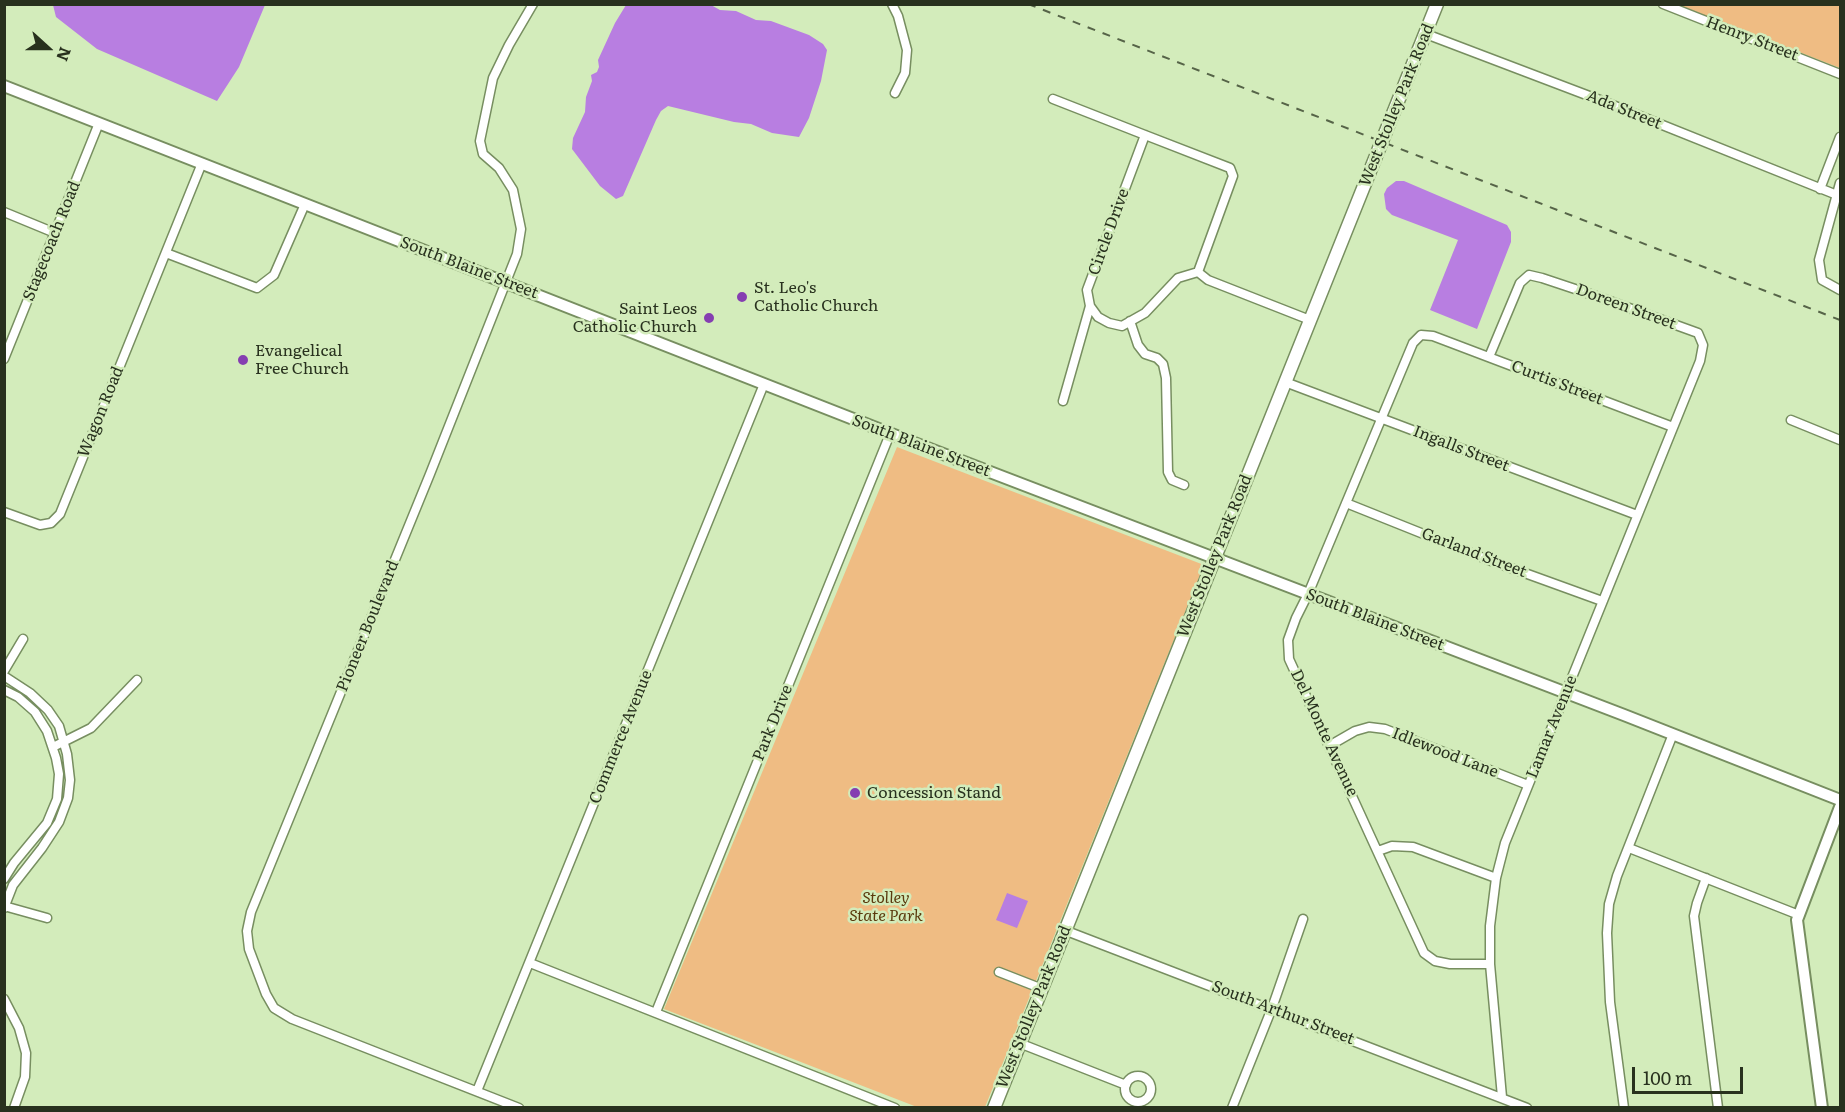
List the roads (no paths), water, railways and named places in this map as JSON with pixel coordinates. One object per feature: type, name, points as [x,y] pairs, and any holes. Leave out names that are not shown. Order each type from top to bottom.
[{"type":"main road","name":"West Stolley Park Road","points":[[994,1107],[1018,1042],[1437,4]]},
{"type":"street","name":"Pioneer Boulevard","points":[[519,1107],[292,1019],[274,1008],[249,949],[247,931],[251,912],[517,254],[521,229],[513,190],[499,168],[483,154],[480,141],[494,78],[509,45],[533,4]]},
{"type":"street","points":[[892,4],[898,16],[907,50],[905,73],[895,93]]},
{"type":"street","name":"Henry Street","points":[[1663,4],[1840,74]]},
{"type":"street","name":"Ada Street","points":[[1426,34],[1837,195]]},
{"type":"street","name":"South Blaine Street","points":[[4,86],[890,434],[1840,800]]},
{"type":"street","points":[[1053,99],[1230,168],[1233,176],[1198,273]]},
{"type":"street","name":"Stagecoach Road","points":[[4,358],[8,342],[99,123]]},
{"type":"street","name":"Circle Drive","points":[[1063,401],[1090,306],[1087,290],[1145,135]]},
{"type":"street","points":[[1820,189],[1840,137]]},
{"type":"street","name":"Wagon Road","points":[[4,512],[40,525],[51,524],[60,514],[202,164]]},
{"type":"street","points":[[1840,183],[1819,260],[1822,280],[1840,290]]},
{"type":"street","points":[[166,253],[256,288],[274,275],[305,204]]},
{"type":"street","points":[[4,212],[55,233]]},
{"type":"street","points":[[1090,306],[1098,316],[1109,323],[1122,326],[1145,313],[1179,278],[1198,273],[1208,280],[1310,320]]},
{"type":"street","name":"Doreen Street","points":[[1489,357],[1520,283],[1529,275],[1698,333],[1702,348]]},
{"type":"street","points":[[1130,321],[1138,345],[1145,354],[1157,358],[1163,364],[1166,378],[1168,472],[1172,480],[1184,485]]},
{"type":"street","name":"Del Monte Avenue","points":[[1441,339],[1420,335],[1413,343],[1296,618],[1288,640],[1289,659],[1424,954],[1450,964],[1490,964]]},
{"type":"street","name":"Curtis Street","points":[[1441,339],[1673,428]]},
{"type":"street","name":"Lamar Avenue","points":[[1502,1096],[1490,964],[1496,878],[1505,843],[1700,361],[1702,348]]},
{"type":"street","name":"Ingalls Street","points":[[1285,382],[1637,515]]},
{"type":"street","name":"Commerce Avenue","points":[[477,1091],[764,384]]},
{"type":"street","points":[[1791,420],[1840,440]]},
{"type":"street","name":"Park Drive","points":[[657,1012],[890,434]]},
{"type":"street","name":"Garland Street","points":[[1346,503],[1486,559],[1602,601]]},
{"type":"street","points":[[4,671],[23,639]]},
{"type":"street","points":[[4,676],[30,693],[48,710],[59,726],[67,754],[70,780],[68,798],[59,822],[13,885],[5,907],[47,918]]},
{"type":"street","points":[[53,747],[91,729],[137,680]]},
{"type":"street","points":[[4,690],[18,697],[35,712],[47,730],[59,774],[57,800],[46,823],[14,862],[4,879]]},
{"type":"street","name":"Idlewood Lane","points":[[1329,746],[1355,731],[1369,727],[1385,729],[1528,785]]},
{"type":"street","points":[[1624,1107],[1610,1002],[1607,933],[1609,904],[1617,876],[1673,734]]},
{"type":"street","points":[[1822,1107],[1797,920],[1840,807]]},
{"type":"street","points":[[1378,851],[1392,846],[1413,847],[1496,878]]},
{"type":"street","points":[[1629,848],[1799,915]]},
{"type":"street","points":[[1706,878],[1694,916],[1718,1107]]},
{"type":"street","points":[[1232,1107],[1272,1008],[1303,919]]},
{"type":"street","name":"South Arthur Street","points":[[1064,930],[1502,1096]]},
{"type":"street","points":[[530,963],[657,1012],[831,1084],[895,1107]]},
{"type":"street","points":[[999,972],[1041,988]]},
{"type":"street","points":[[4,999],[19,1028],[26,1053],[25,1077],[14,1107]]},
{"type":"street","points":[[1018,1042],[1126,1084]]},
{"type":"street","points":[[1502,1096],[1527,1107]]},
{"type":"railway","points":[[1028,4],[1840,320]]},
{"type":"place","name":"St. Leo's Catholic Church","points":[[742,297]]},
{"type":"place","name":"Saint Leos Catholic Church","points":[[709,318]]},
{"type":"place","name":"Evangelical Free Church","points":[[243,360]]},
{"type":"place","name":"Concession Stand","points":[[855,793]]},
{"type":"park label","name":"Stolley State Park","points":[[886,907]]}]
